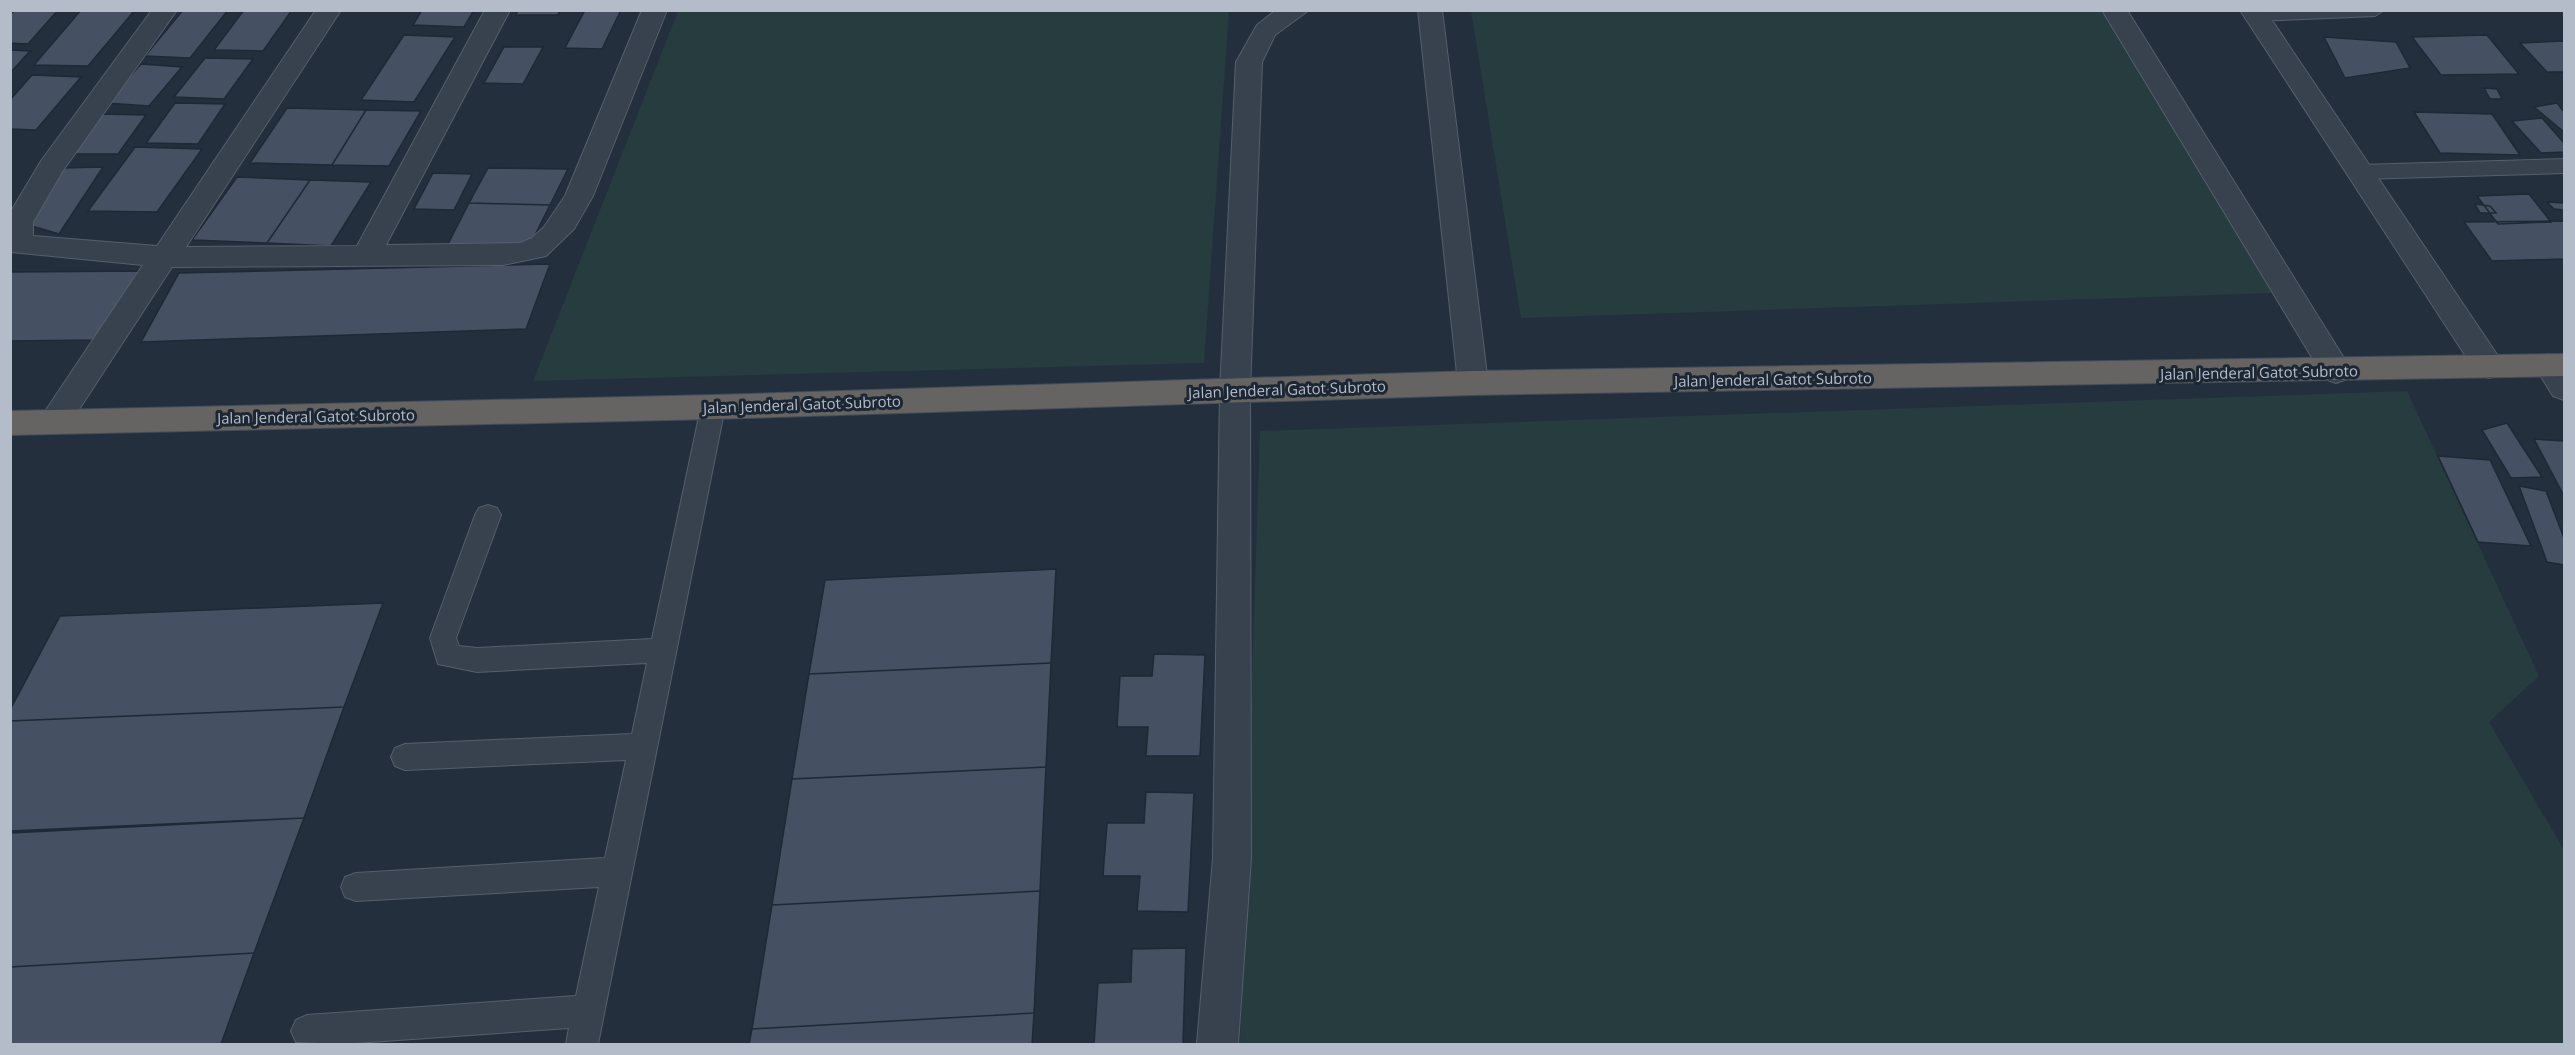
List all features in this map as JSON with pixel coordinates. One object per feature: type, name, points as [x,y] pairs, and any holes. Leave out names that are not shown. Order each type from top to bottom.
[{"type":"highway","name":"Jalan Jenderal Gatot Subroto","points":[[10,423],[713,406],[1473,383],[2489,367],[2559,373]]},
{"type":"street","points":[[165,10],[51,167],[19,222],[21,245],[166,257],[479,255],[520,253],[540,247],[560,227],[579,201],[600,141],[655,10]]},
{"type":"street","points":[[54,422],[329,10]]},
{"type":"street","points":[[366,256],[498,10]]},
{"type":"street","points":[[1217,1044],[1232,858],[1235,391],[1249,62],[1261,32],[1281,17],[1297,10]]},
{"type":"street","points":[[1431,10],[1473,383]]},
{"type":"street","points":[[2114,10],[2336,370]]},
{"type":"street","points":[[2254,13],[2489,367]]},
{"type":"lane","points":[[2254,13],[2375,10]]},
{"type":"lane","points":[[2359,172],[2565,166]]},
{"type":"lane","points":[[582,1044],[713,406]]},
{"type":"lane","points":[[488,515],[443,638],[448,656],[477,660],[662,650]]},
{"type":"lane","points":[[405,757],[644,746]]},
{"type":"lane","points":[[356,887],[617,872]]},
{"type":"lane","points":[[307,1031],[589,1011]]},
{"type":"green space","points":[[678,11],[1229,11],[1204,363],[533,381]]},
{"type":"green space","points":[[1471,11],[2113,11],[2275,293],[1521,318]]},
{"type":"green space","points":[[2407,391],[2539,676],[2489,722],[2564,850],[2564,1044],[1240,1044],[1260,431]]},
{"type":"building","points":[[15,10],[58,10],[28,44],[10,43],[10,15]]},
{"type":"building","points":[[81,10],[135,10],[88,66],[34,65]]},
{"type":"building","points":[[183,10],[228,10],[190,58],[145,56]]},
{"type":"building","points":[[244,10],[292,10],[263,51],[214,50]]},
{"type":"building","points":[[422,10],[474,10],[464,27],[413,25]]},
{"type":"building","points":[[518,10],[560,10],[558,15],[516,15]]},
{"type":"building","points":[[585,10],[621,10],[602,49],[565,48]]},
{"type":"building","points":[[404,35],[455,37],[414,102],[361,100]]},
{"type":"building","points":[[2487,35],[2519,74],[2441,75],[2412,37]]},
{"type":"building","points":[[2324,37],[2396,42],[2410,68],[2345,78]]},
{"type":"building","points":[[2564,41],[2564,72],[2547,72],[2520,43]]},
{"type":"building","points":[[504,47],[543,47],[523,84],[484,83]]},
{"type":"building","points":[[10,50],[30,51],[10,73]]},
{"type":"building","points":[[205,58],[253,59],[224,99],[174,97]]},
{"type":"building","points":[[141,64],[182,67],[149,106],[106,103]]},
{"type":"building","points":[[32,75],[81,77],[36,130],[10,129],[10,100]]},
{"type":"building","points":[[2484,88],[2497,89],[2502,99],[2490,99]]},
{"type":"building","points":[[175,103],[225,104],[198,144],[146,143]]},
{"type":"building","points":[[2557,103],[2564,112],[2564,132],[2534,107]]},
{"type":"building","points":[[287,108],[366,110],[332,165],[250,163]]},
{"type":"building","points":[[366,110],[421,111],[389,166],[332,165]]},
{"type":"building","points":[[2414,112],[2492,114],[2520,155],[2440,153]]},
{"type":"building","points":[[100,114],[146,115],[118,154],[71,154]]},
{"type":"building","points":[[2542,118],[2564,143],[2564,152],[2541,153],[2512,121]]},
{"type":"building","points":[[135,147],[202,149],[157,212],[88,211]]},
{"type":"building","points":[[103,167],[59,234],[25,224],[62,168]]},
{"type":"building","points":[[488,168],[568,169],[550,205],[469,203]]},
{"type":"building","points":[[433,173],[472,174],[454,210],[414,209]]},
{"type":"building","points":[[237,177],[310,180],[267,243],[192,240]]},
{"type":"building","points":[[310,180],[371,182],[331,246],[267,243]]},
{"type":"building","points":[[2529,194],[2551,222],[2498,224],[2477,196]]},
{"type":"building","points":[[2547,202],[2564,203],[2564,210],[2554,209]]},
{"type":"building","points":[[469,203],[550,205],[529,247],[447,246]]},
{"type":"building","points":[[2475,204],[2490,206],[2496,213],[2480,213]]},
{"type":"building","points":[[2564,221],[2564,259],[2492,261],[2464,222]]},
{"type":"building","points":[[550,264],[526,329],[141,342],[179,273]]},
{"type":"building","points":[[141,271],[97,340],[10,341],[10,272]]},
{"type":"building","points":[[2507,423],[2542,477],[2511,478],[2482,430]]},
{"type":"building","points":[[2534,439],[2564,441],[2564,496]]},
{"type":"building","points":[[2438,456],[2490,460],[2531,546],[2478,542]]},
{"type":"building","points":[[2519,486],[2546,491],[2564,538],[2564,565],[2547,562]]},
{"type":"building","points":[[1056,569],[1051,663],[809,674],[825,580]]},
{"type":"building","points":[[383,603],[344,707],[10,721],[10,710],[60,616]]},
{"type":"building","points":[[1154,654],[1205,655],[1200,756],[1146,756],[1148,727],[1117,727],[1120,676],[1152,676]]},
{"type":"building","points":[[1051,663],[1046,767],[792,779],[809,674]]},
{"type":"building","points":[[344,707],[304,818],[10,831],[10,721]]},
{"type":"building","points":[[1046,767],[1040,891],[772,905],[792,779]]},
{"type":"building","points":[[1146,792],[1194,793],[1188,912],[1137,911],[1140,876],[1103,876],[1107,823],[1144,823]]},
{"type":"building","points":[[304,818],[254,953],[10,967],[10,833]]},
{"type":"building","points":[[1040,891],[1034,1013],[752,1029],[772,905]]},
{"type":"building","points":[[1186,948],[1183,1044],[1094,1044],[1098,983],[1131,982],[1132,949]]},
{"type":"building","points":[[254,953],[221,1044],[10,1044],[10,967]]},
{"type":"building","points":[[1034,1013],[1032,1044],[749,1044],[752,1029]]}]
